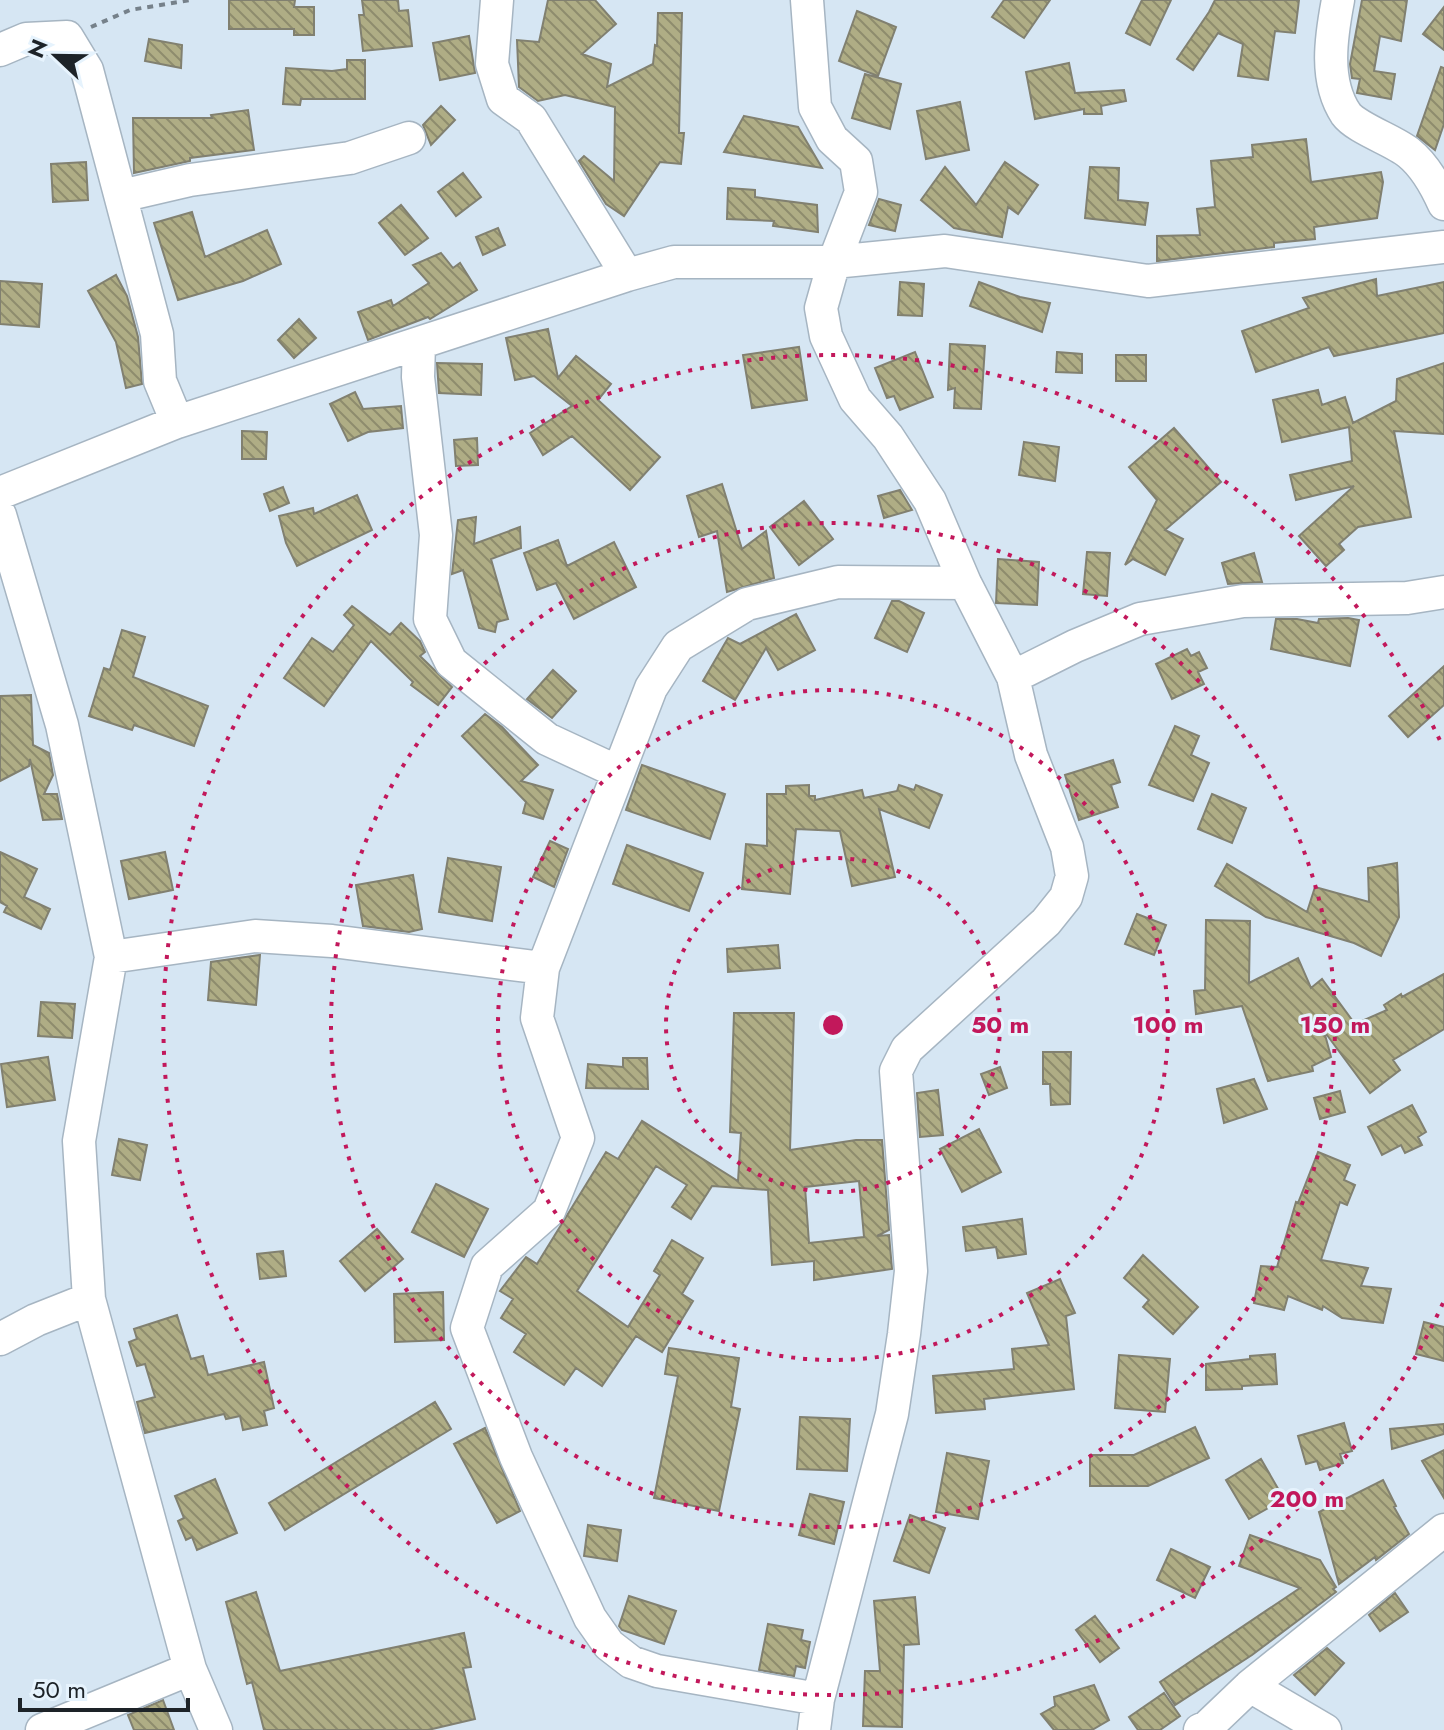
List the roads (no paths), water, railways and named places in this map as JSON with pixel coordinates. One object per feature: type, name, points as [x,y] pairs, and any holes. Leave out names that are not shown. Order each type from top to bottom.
[{"type":"street","points":[[497,0],[492,64],[503,99],[531,119],[627,275]]},
{"type":"street","points":[[807,0],[815,107],[832,139],[856,161],[861,192],[834,262],[821,308],[826,336],[855,399],[888,437],[930,501],[965,583],[1013,677],[1031,755],[1067,847],[1072,876],[1066,897],[1046,922],[907,1049],[896,1071],[911,1271],[904,1334],[892,1414],[816,1715],[657,1671],[631,1662],[609,1645],[590,1618],[516,1457],[467,1328],[487,1266],[549,1211],[578,1138],[537,1018],[543,968],[651,688],[678,646],[747,604],[838,582],[965,583]]},
{"type":"street","points":[[1338,0],[1331,36],[1333,84],[1347,117],[1410,153],[1435,184],[1444,204]]},
{"type":"street","points":[[0,50],[26,39],[67,37],[87,70],[157,334],[160,381],[177,422]]},
{"type":"street","points":[[121,196],[190,180],[350,158],[409,138]]},
{"type":"street","points":[[0,493],[177,422],[674,262],[834,262],[945,251],[1148,281],[1444,247]]},
{"type":"street","points":[[419,344],[418,377],[436,535],[430,619],[451,662],[547,739],[618,772]]},
{"type":"street","points":[[0,515],[62,725],[111,957],[79,1141],[89,1299],[190,1669],[216,1730]]},
{"type":"street","points":[[1013,677],[1075,646],[1140,619],[1243,601],[1407,598],[1444,592]]},
{"type":"street","points":[[111,957],[255,936],[332,941],[543,968]]},
{"type":"street","points":[[0,1339],[36,1320],[89,1299]]},
{"type":"street","points":[[1200,1730],[1444,1530]]},
{"type":"street","points":[[42,1730],[190,1669]]},
{"type":"street","points":[[1250,1686],[1325,1730]]}]
